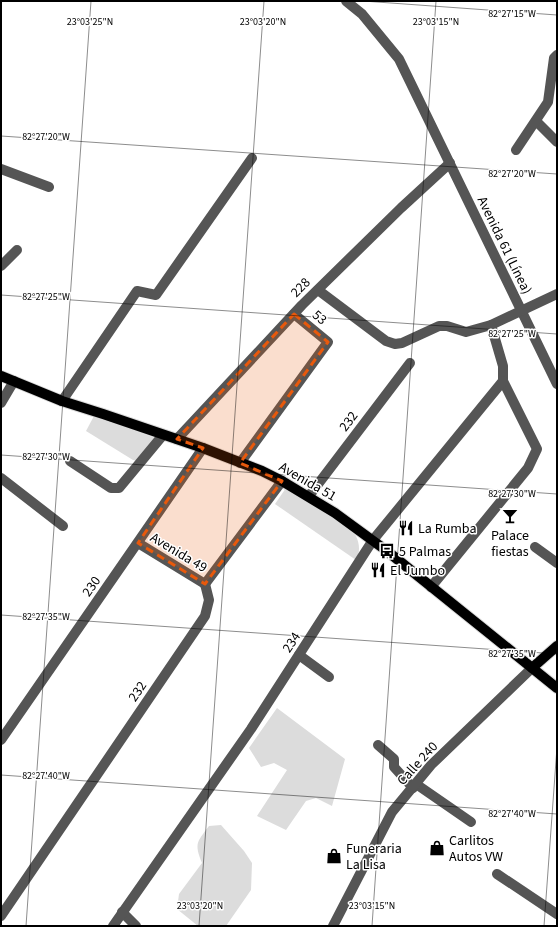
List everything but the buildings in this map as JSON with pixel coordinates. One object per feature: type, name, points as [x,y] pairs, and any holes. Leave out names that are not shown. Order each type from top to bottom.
[{"type":"main road","name":"Avenida 51","points":[[1,376],[62,401],[203,448],[262,471],[309,496],[373,540],[557,688]]},
{"type":"main road","name":"Calle 240","points":[[532,668],[557,646]]},
{"type":"street","name":"Avenida 61 (Línea)","points":[[346,1],[362,14],[399,59],[557,384]]},
{"type":"street","points":[[516,150],[548,102],[554,58],[557,56]]},
{"type":"street","points":[[536,121],[557,142]]},
{"type":"street","points":[[62,401],[136,291],[156,295],[252,158]]},
{"type":"street","name":"228","points":[[177,439],[294,314],[401,208],[450,163]]},
{"type":"street","points":[[1,169],[49,187]]},
{"type":"street","points":[[1,266],[17,250]]},
{"type":"street","points":[[318,290],[386,341],[394,344],[402,343],[439,326],[447,326],[466,332],[491,326],[557,294]]},
{"type":"street","name":"53","points":[[240,463],[328,342],[294,314]]},
{"type":"street","points":[[431,587],[528,468],[536,449],[503,381],[503,366],[491,326]]},
{"type":"street","name":"232","points":[[309,496],[410,363]]},
{"type":"street","points":[[1,403],[14,381]]},
{"type":"street","name":"234","points":[[113,926],[251,729],[373,540],[503,381]]},
{"type":"street","points":[[70,461],[111,488],[119,488],[163,435]]},
{"type":"street","name":"230","points":[[1,740],[203,448]]},
{"type":"street","points":[[1,478],[63,526]]},
{"type":"street","points":[[205,584],[282,481]]},
{"type":"street","name":"Avenida 49","points":[[138,543],[205,584]]},
{"type":"street","points":[[535,547],[557,563]]},
{"type":"street","name":"232","points":[[1,916],[205,616],[209,600],[205,584]]},
{"type":"street","points":[[299,655],[329,677]]},
{"type":"street","name":"Calle 240","points":[[333,926],[392,812],[431,766],[532,668]]},
{"type":"street","points":[[378,745],[394,759],[394,767],[414,786],[471,822]]},
{"type":"street","points":[[497,874],[557,914]]},
{"type":"street","points":[[122,912],[136,926]]},
{"type":"highlighted area","points":[[294,314],[328,342],[240,463],[282,481],[205,584],[138,543],[203,448],[177,439]]},
{"type":"shaded area","points":[[94,416],[155,438],[137,461],[133,460],[86,431]]},
{"type":"shaded area","points":[[286,488],[324,511],[352,531],[356,536],[359,545],[356,560],[275,504]]},
{"type":"shaded area","points":[[277,708],[345,759],[332,806],[316,798],[306,801],[286,830],[257,816],[287,770],[274,763],[261,767],[249,748]]},
{"type":"shaded area","points":[[221,825],[244,851],[252,863],[251,890],[226,926],[198,926],[177,909],[179,894],[202,863],[198,851],[199,839],[209,826]]},
{"type":"place","name":"Palace fiestas","points":[[510,516]]},
{"type":"place","name":"La Rumba","points":[[406,528]]},
{"type":"place","name":"5 Palmas","points":[[387,551]]},
{"type":"place","name":"El Jumbo","points":[[378,570]]},
{"type":"place","name":"Carlitos Autos VW","points":[[437,848]]},
{"type":"place","name":"Funeraria La Lisa","points":[[334,856]]}]
